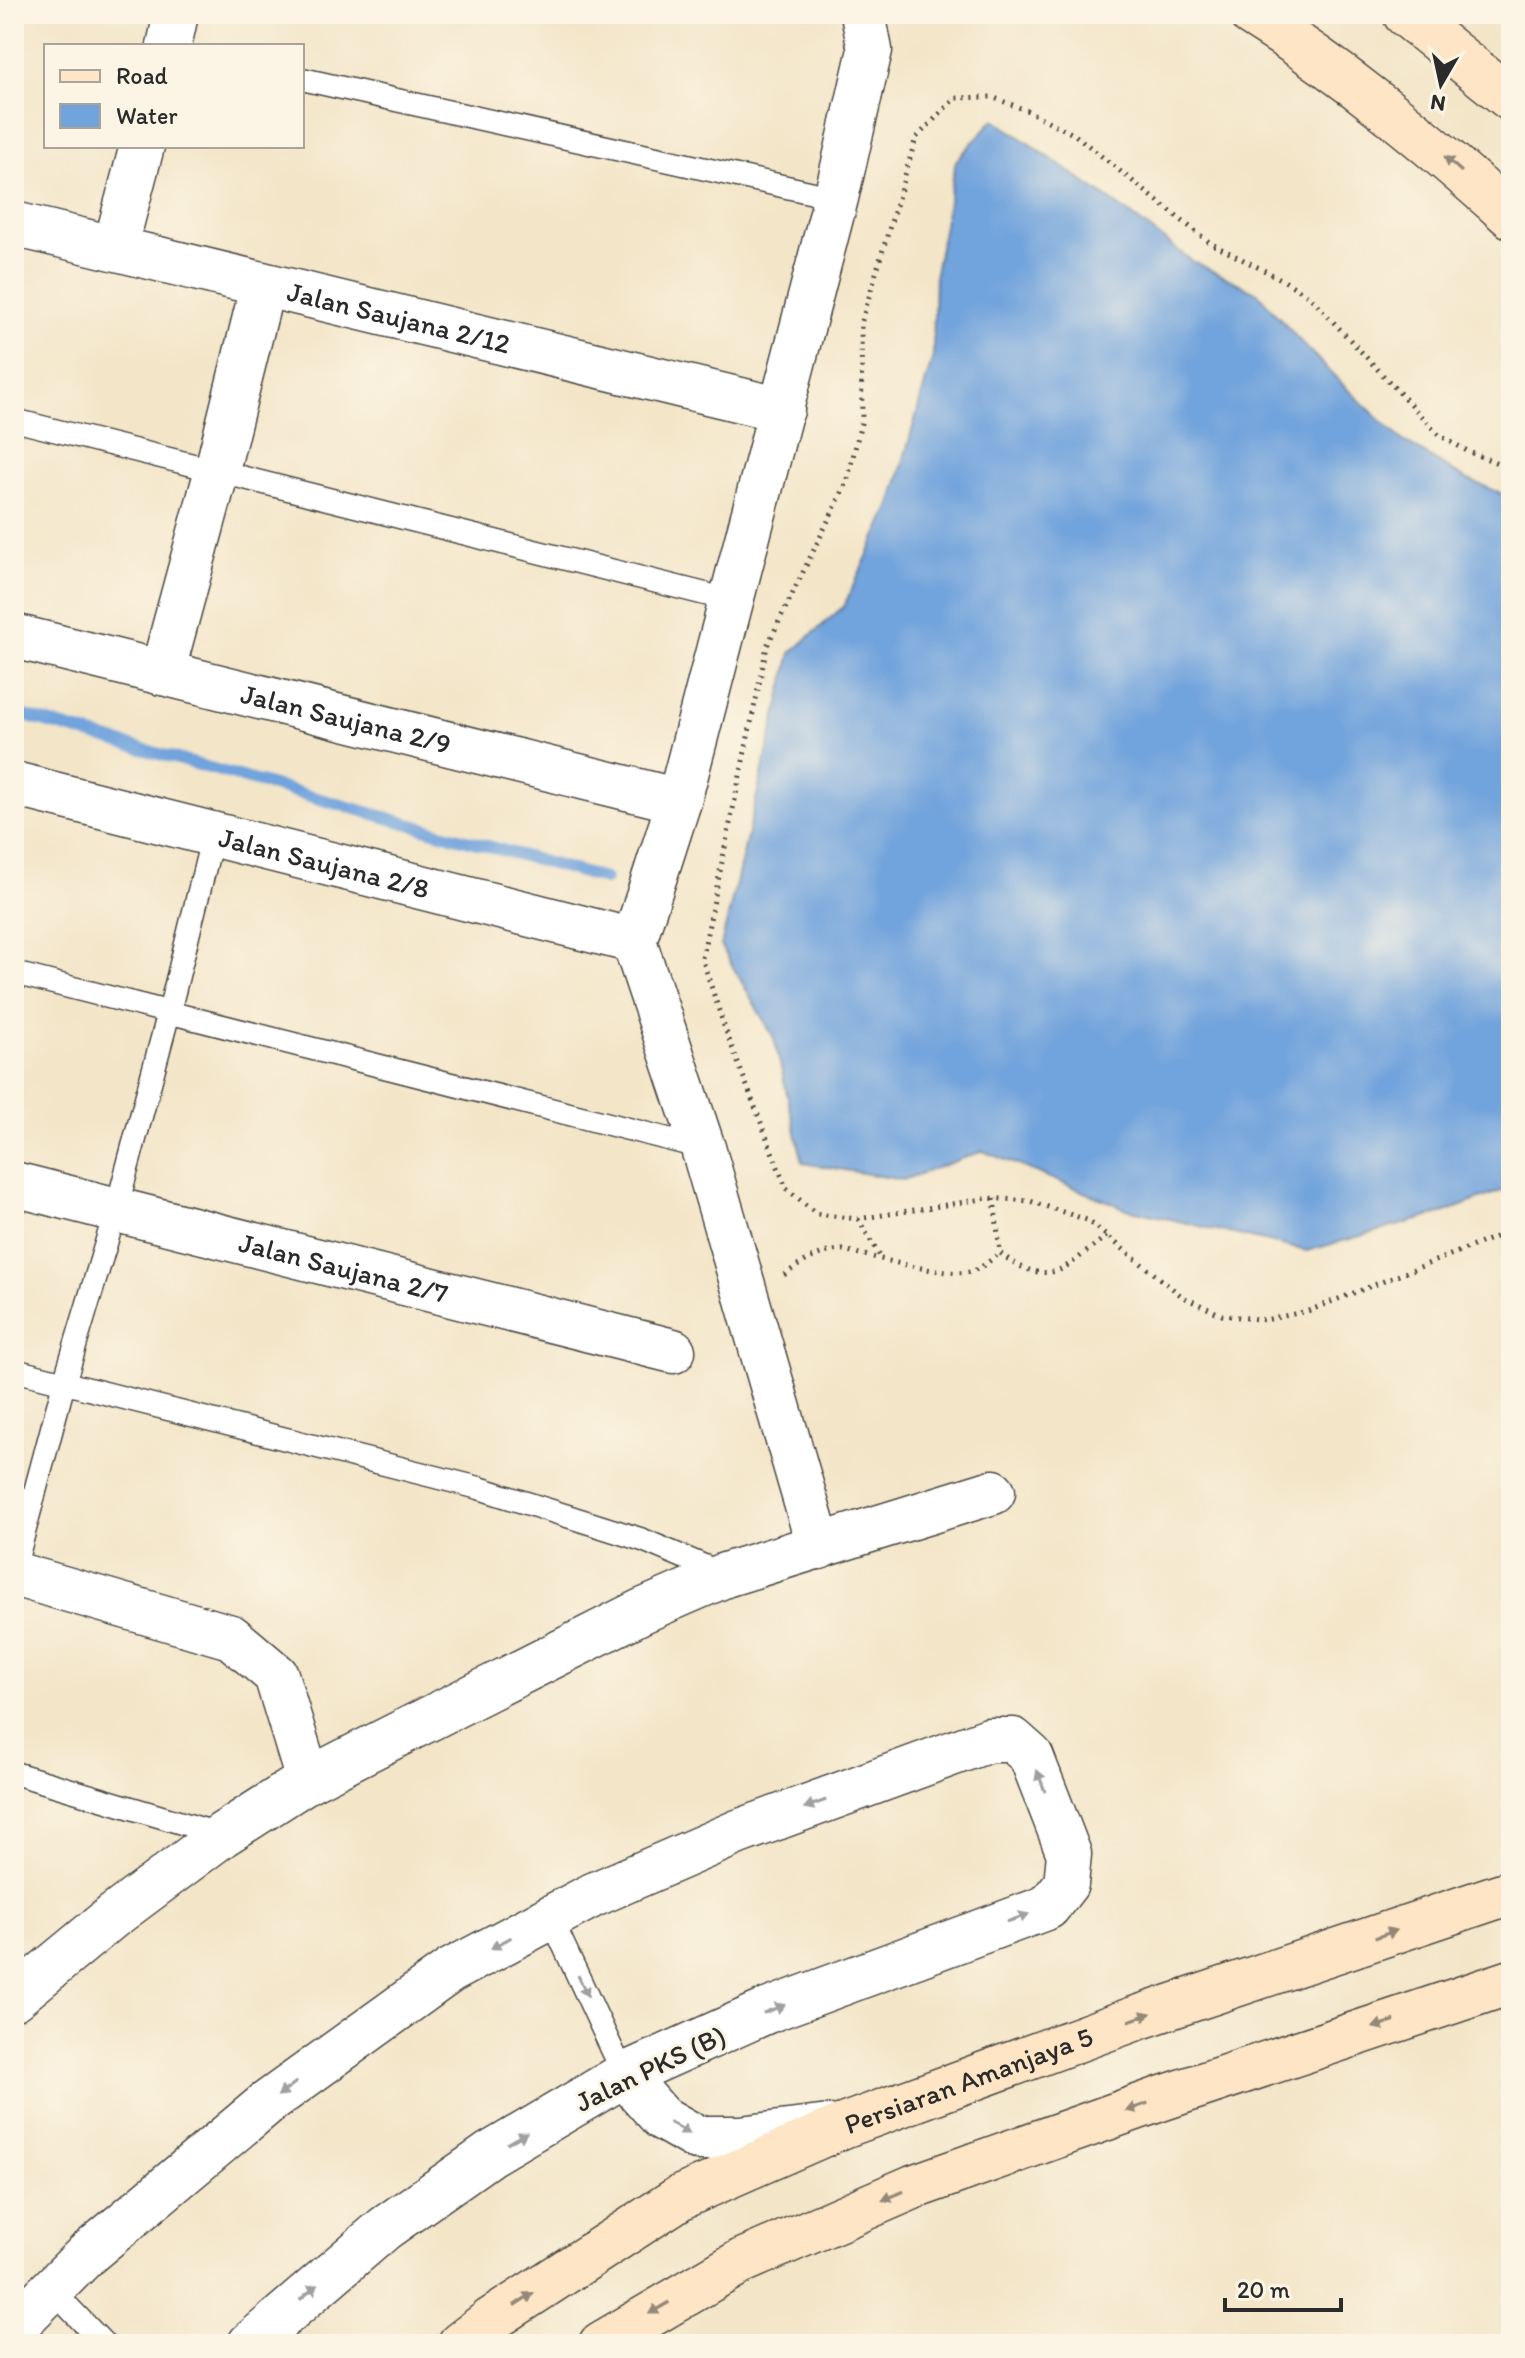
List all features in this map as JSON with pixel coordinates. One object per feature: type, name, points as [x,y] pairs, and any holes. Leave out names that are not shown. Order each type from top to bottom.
[{"type":"main road","points":[[1251,14],[1365,92],[1442,154],[1511,216]]},
{"type":"main road","points":[[1405,14],[1511,99]]},
{"type":"main road","name":"Persiaran Amanjaya 5","points":[[460,2344],[491,2320],[681,2197],[843,2126],[1134,2019],[1511,1892]]},
{"type":"main road","points":[[601,2344],[742,2261],[913,2187],[1163,2098],[1511,1982]]},
{"type":"street","points":[[169,44],[176,14]]},
{"type":"street","points":[[819,1547],[703,1148],[634,941],[679,801],[836,198],[870,50],[863,14]]},
{"type":"street","points":[[115,248],[141,148]]},
{"type":"street","name":"Jalan Saujana 2/12","points":[[14,224],[782,410]]},
{"type":"street","points":[[162,673],[263,285]]},
{"type":"street","name":"Jalan Saujana 2/9","points":[[14,636],[679,801]]},
{"type":"street","name":"Jalan Saujana 2/8","points":[[14,784],[634,941]]},
{"type":"street","name":"Jalan Saujana 2/7","points":[[14,1184],[673,1351]]},
{"type":"street","points":[[17,1990],[222,1835],[308,1780],[642,1611],[725,1575],[993,1492]]},
{"type":"street","points":[[14,1572],[231,1637],[276,1675],[308,1780]]},
{"type":"street","name":"Jalan PKS (B)","points":[[250,2344],[385,2228],[490,2154],[624,2075],[767,2011],[1048,1907],[1066,1884],[1069,1854],[1031,1756],[1013,1740],[989,1740],[738,1832],[550,1916]]},
{"type":"street","points":[[14,2327],[87,2254],[267,2103],[450,1971],[550,1916]]},
{"type":"street","points":[[624,2075],[662,2118],[697,2138],[741,2138],[843,2126]]},
{"type":"lane","points":[[304,79],[836,198]]},
{"type":"lane","points":[[14,420],[733,601]]},
{"type":"lane","points":[[14,1572],[64,1383],[116,1210],[213,835]]},
{"type":"lane","points":[[14,973],[703,1148]]},
{"type":"lane","points":[[14,1370],[479,1488],[643,1540],[725,1575]]},
{"type":"lane","points":[[14,1773],[222,1835]]},
{"type":"lane","points":[[550,1916],[624,2075]]},
{"type":"lane","points":[[52,2290],[104,2344]]},
{"type":"path","points":[[1511,468],[1469,452],[1439,435],[1309,296],[1210,243],[1075,135],[992,97],[955,98],[916,138],[861,324],[862,419],[847,482],[767,646],[702,958],[724,1026],[786,1188],[817,1214],[858,1219],[994,1198],[1030,1201],[1087,1220],[1183,1297],[1222,1315],[1265,1320],[1308,1311],[1511,1231]]},
{"type":"path","points":[[994,1198],[1000,1253],[1018,1268],[1043,1272],[1059,1270],[1107,1236]]},
{"type":"path","points":[[858,1219],[881,1258]]},
{"type":"path","points":[[748,1301],[807,1258],[826,1250],[843,1250],[951,1273],[982,1267],[1000,1253]]},
{"type":"water","points":[[994,119],[1192,261],[1258,293],[1344,386],[1402,440],[1466,479],[1511,497],[1511,1187],[1443,1213],[1307,1251],[1127,1209],[983,1151],[903,1180],[803,1163],[774,1038],[721,946],[791,653],[844,606],[891,505],[933,356],[935,273],[956,161]]},
{"type":"waterway","points":[[14,713],[605,879]]}]
